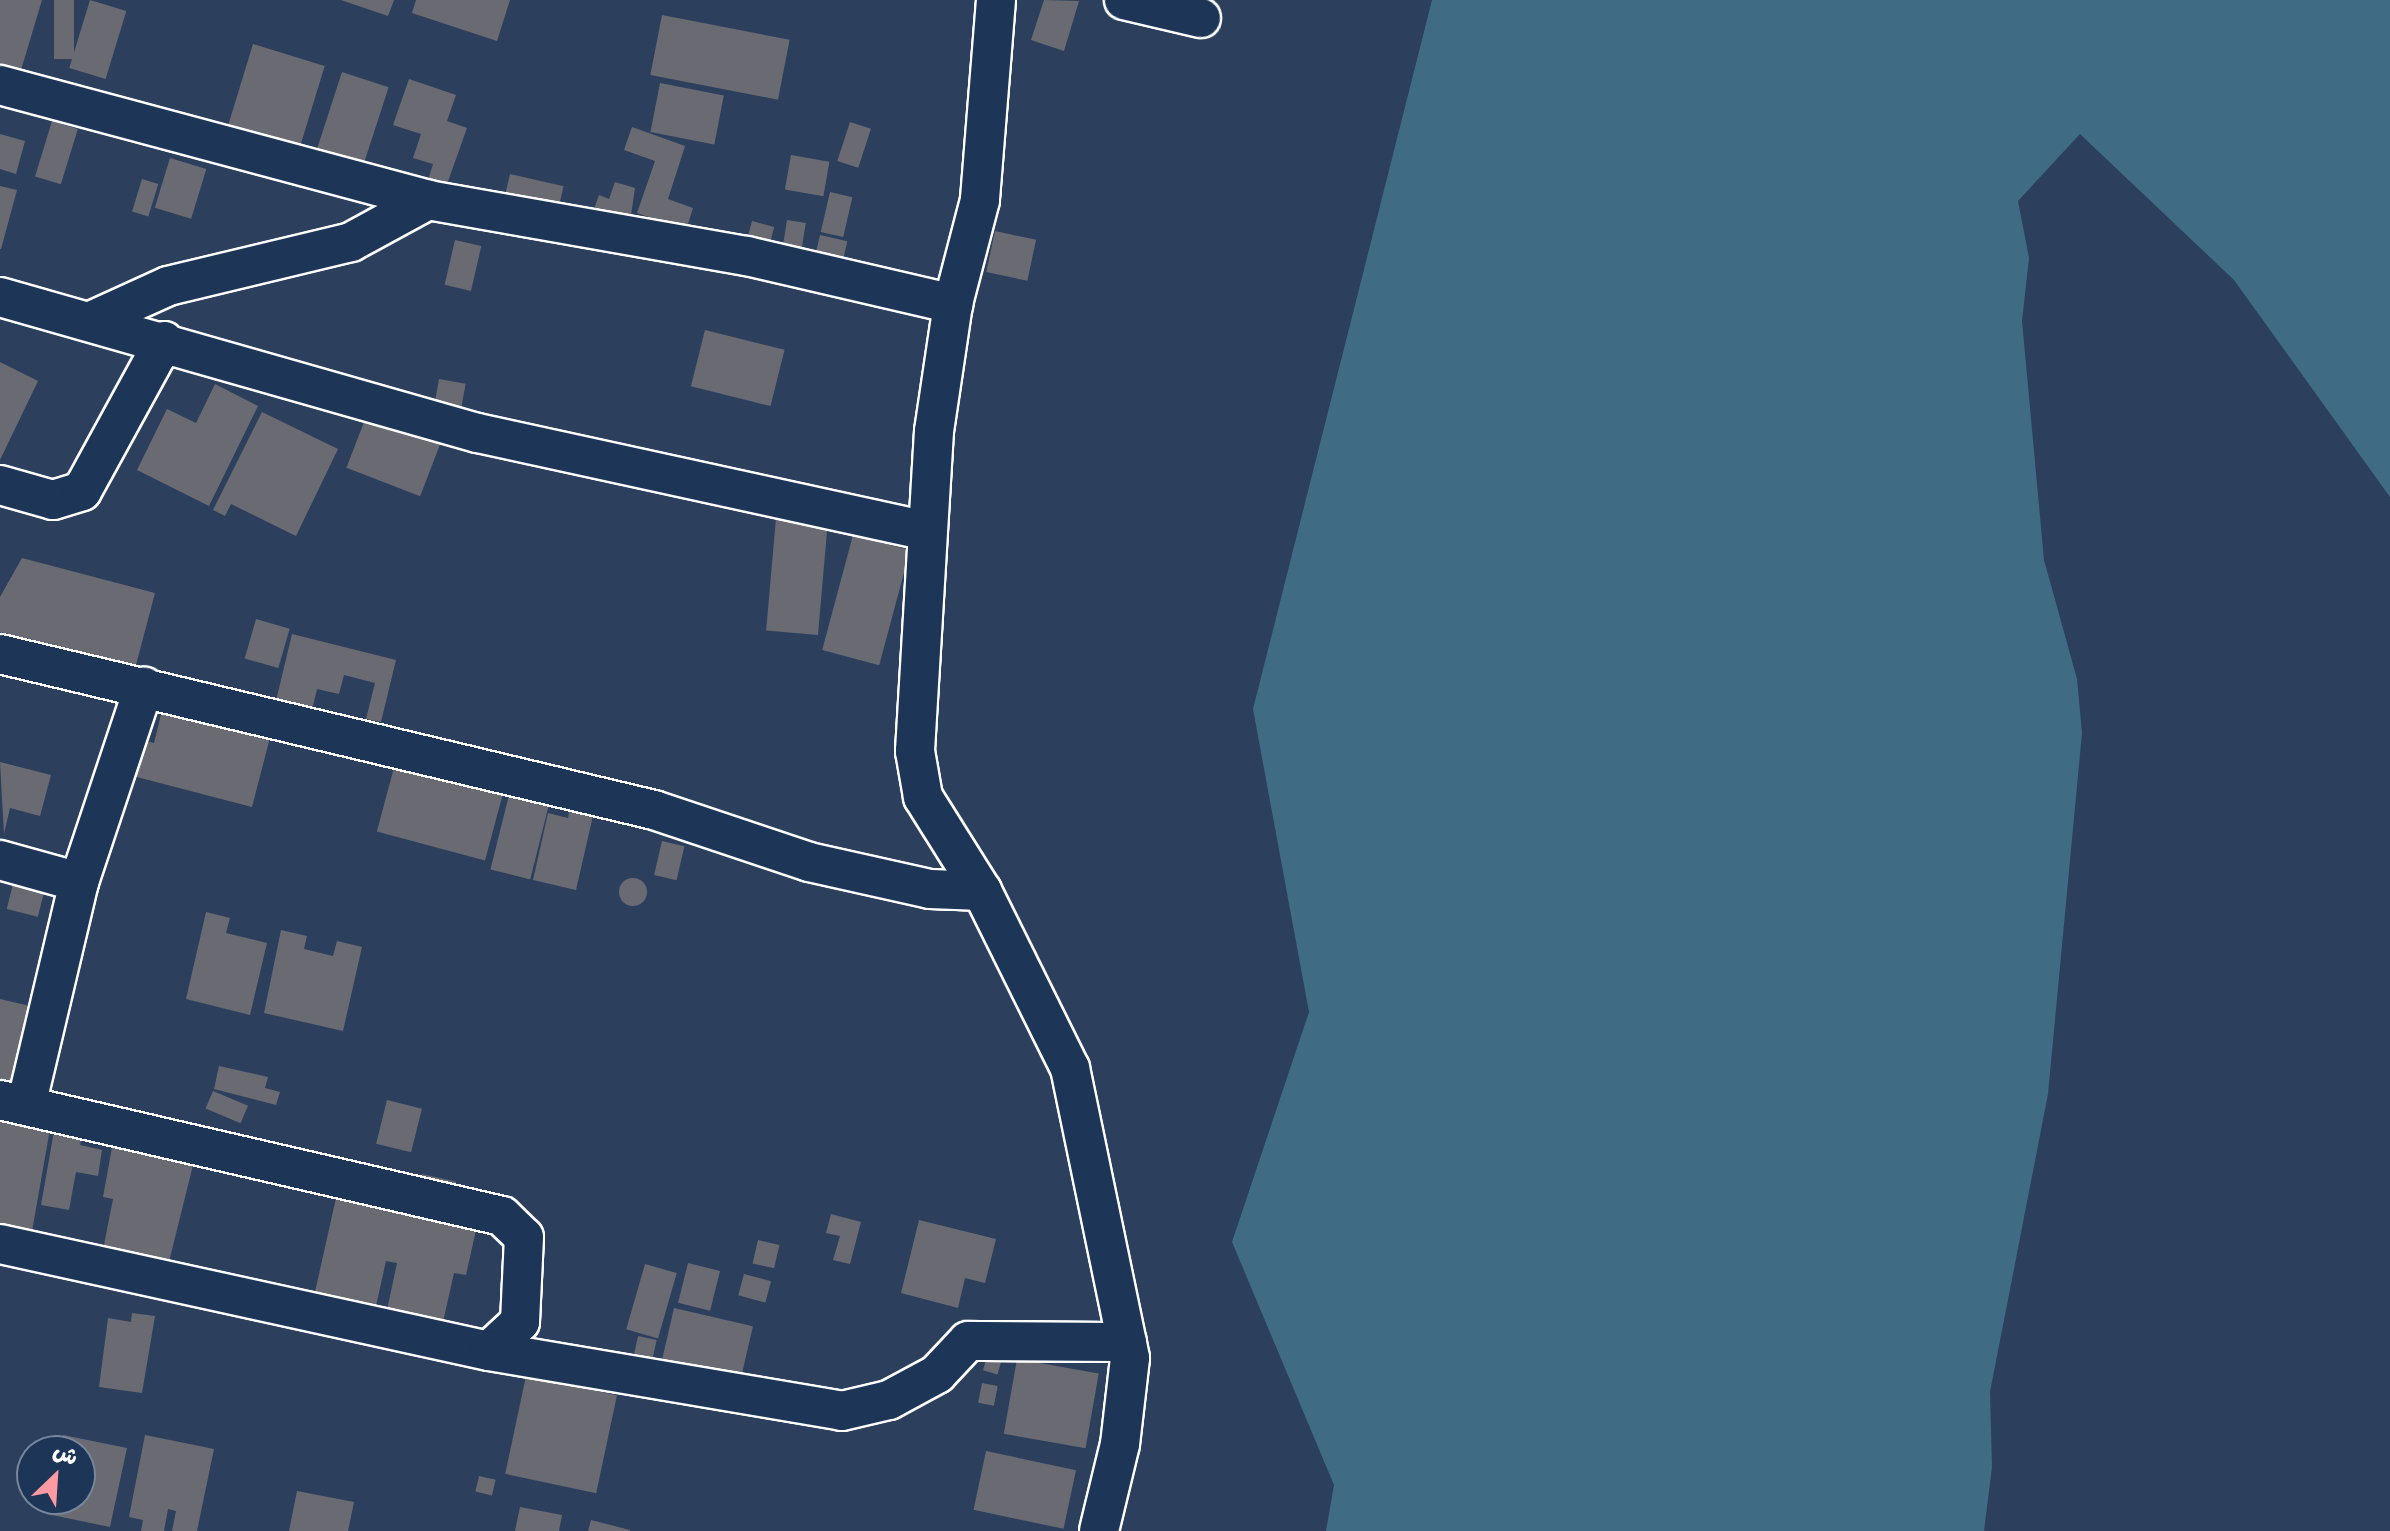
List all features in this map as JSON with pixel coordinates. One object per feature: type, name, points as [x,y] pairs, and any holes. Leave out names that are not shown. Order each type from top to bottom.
[{"type":"street","points":[[996,0],[980,200],[953,304],[924,530],[915,751],[923,797],[982,891],[1070,1068],[1127,1342],[1120,1444],[1099,1531]]},
{"type":"street","points":[[1124,0],[1201,18]]},
{"type":"street","points":[[0,85],[428,200],[747,256],[953,304]]},
{"type":"street","points":[[91,321],[168,286],[351,242],[428,200]]},
{"type":"street","points":[[0,297],[164,341],[478,433],[924,530]]},
{"type":"street","points":[[0,485],[53,500],[82,491],[164,341]]},
{"type":"street","points":[[0,654],[654,810],[809,862],[930,889],[982,891]]},
{"type":"street","points":[[144,687],[79,882],[13,1103],[502,1216],[524,1237],[520,1322],[489,1351]]},
{"type":"street","points":[[0,860],[79,882]]},
{"type":"street","points":[[0,1244],[489,1351],[842,1411],[889,1400],[937,1374],[968,1341],[1127,1342]]},
{"type":"water","points":[[1432,0],[2390,0],[2390,497],[2234,280],[2080,134],[2018,201],[2029,258],[2022,321],[2044,560],[2077,679],[2082,733],[2048,1094],[1990,1392],[1992,1467],[1984,1531],[1326,1531],[1334,1485],[1232,1242],[1309,1012],[1253,709]]},
{"type":"building","points":[[0,0],[42,0],[18,80],[0,75]]},
{"type":"building","points":[[54,0],[74,0],[74,59],[54,59]]},
{"type":"building","points":[[90,0],[126,11],[106,79],[69,68]]},
{"type":"building","points":[[341,0],[394,0],[388,16]]},
{"type":"building","points":[[416,0],[510,0],[497,41],[412,13]]},
{"type":"building","points":[[1044,0],[1079,1],[1064,51],[1031,40]]},
{"type":"building","points":[[662,15],[790,40],[778,100],[650,75]]},
{"type":"building","points":[[253,44],[325,66],[298,155],[226,133]]},
{"type":"building","points":[[342,72],[389,87],[362,170],[315,155]]},
{"type":"building","points":[[409,79],[456,95],[447,121],[467,128],[446,187],[428,180],[433,164],[413,158],[421,134],[393,125]]},
{"type":"building","points":[[660,83],[724,95],[714,144],[650,132]]},
{"type":"building","points":[[52,121],[78,129],[61,184],[35,176]]},
{"type":"building","points":[[850,122],[871,129],[858,168],[837,161]]},
{"type":"building","points":[[632,127],[685,146],[668,199],[693,208],[686,230],[637,213],[655,161],[624,150]]},
{"type":"building","points":[[0,134],[25,141],[16,174],[0,169]]},
{"type":"building","points":[[791,155],[829,162],[823,196],[785,189]]},
{"type":"building","points":[[170,158],[206,169],[191,219],[155,208]]},
{"type":"building","points":[[510,174],[564,186],[558,209],[505,196]]},
{"type":"building","points":[[142,179],[158,184],[148,216],[132,212]]},
{"type":"building","points":[[615,182],[635,188],[630,222],[594,209],[599,195],[609,199]]},
{"type":"building","points":[[0,186],[17,190],[1,249],[0,249]]},
{"type":"building","points":[[830,192],[852,197],[843,237],[821,232]]},
{"type":"building","points":[[787,220],[806,223],[801,251],[783,248]]},
{"type":"building","points":[[752,221],[774,227],[768,250],[746,244]]},
{"type":"building","points":[[995,231],[1036,240],[1027,281],[986,272]]},
{"type":"building","points":[[820,235],[847,241],[841,267],[814,260]]},
{"type":"building","points":[[455,240],[481,246],[471,291],[445,285]]},
{"type":"building","points":[[705,330],[785,350],[771,406],[691,386]]},
{"type":"building","points":[[0,362],[38,381],[0,460]]},
{"type":"building","points":[[439,379],[466,384],[461,409],[434,405]]},
{"type":"building","points":[[215,384],[258,406],[209,506],[137,470],[167,409],[196,423]]},
{"type":"building","points":[[369,409],[443,437],[420,496],[346,468]]},
{"type":"building","points":[[262,412],[338,449],[296,536],[231,504],[225,516],[213,510]]},
{"type":"building","points":[[776,518],[828,523],[818,635],[766,631]]},
{"type":"building","points":[[853,535],[910,550],[879,665],[822,650]]},
{"type":"building","points":[[22,558],[155,593],[136,665],[0,632],[0,597]]},
{"type":"building","points":[[256,619],[290,629],[278,668],[245,658]]},
{"type":"building","points":[[292,634],[396,660],[381,722],[366,719],[375,683],[344,675],[339,694],[317,689],[311,714],[275,705]]},
{"type":"building","points":[[165,698],[273,726],[252,807],[133,776],[143,740],[154,743]]},
{"type":"building","points":[[396,760],[504,789],[485,860],[377,831]]},
{"type":"building","points":[[0,762],[51,775],[40,816],[10,808],[4,834]]},
{"type":"building","points":[[511,787],[551,797],[530,879],[490,869]]},
{"type":"building","points":[[571,802],[595,807],[576,890],[533,880],[548,813],[568,818]]},
{"type":"building","points":[[662,841],[684,846],[677,880],[654,875]]},
{"type":"building","points":[[15,876],[46,884],[38,917],[7,909]]},
{"type":"building","points":[[633,878],[643,882],[647,892],[643,902],[633,906],[623,902],[619,892],[623,882]]},
{"type":"building","points":[[206,912],[230,918],[226,933],[267,943],[250,1015],[186,999]]},
{"type":"building","points":[[281,930],[307,936],[304,949],[333,956],[337,941],[362,947],[343,1031],[264,1013]]},
{"type":"building","points":[[0,999],[47,1010],[26,1094],[0,1088]]},
{"type":"building","points":[[219,1066],[268,1077],[265,1088],[280,1092],[276,1105],[214,1089]]},
{"type":"building","points":[[213,1091],[248,1106],[241,1123],[206,1108]]},
{"type":"building","points":[[387,1100],[422,1109],[411,1152],[376,1144]]},
{"type":"building","points":[[0,1119],[50,1129],[31,1237],[0,1231]]},
{"type":"building","points":[[54,1131],[82,1136],[80,1145],[102,1150],[98,1176],[76,1172],[69,1210],[41,1205]]},
{"type":"building","points":[[113,1142],[195,1157],[169,1262],[103,1250],[113,1199],[103,1197]]},
{"type":"building","points":[[422,1174],[456,1182],[452,1199],[418,1192]]},
{"type":"building","points":[[338,1189],[478,1221],[466,1275],[454,1273],[443,1322],[387,1310],[397,1263],[386,1261],[376,1306],[315,1292]]},
{"type":"building","points":[[831,1214],[861,1222],[850,1264],[833,1260],[840,1236],[826,1233]]},
{"type":"building","points":[[919,1220],[996,1239],[985,1283],[965,1278],[958,1308],[901,1293]]},
{"type":"building","points":[[758,1240],[779,1245],[774,1268],[753,1263]]},
{"type":"building","points":[[688,1263],[720,1271],[710,1311],[678,1303]]},
{"type":"building","points":[[645,1264],[677,1273],[658,1338],[626,1329]]},
{"type":"building","points":[[744,1274],[771,1281],[765,1302],[738,1295]]},
{"type":"building","points":[[674,1308],[753,1326],[739,1388],[660,1369]]},
{"type":"building","points":[[132,1313],[155,1316],[142,1393],[99,1387],[108,1318],[131,1322]]},
{"type":"building","points":[[638,1336],[657,1340],[652,1363],[633,1359]]},
{"type":"building","points":[[988,1353],[1002,1357],[997,1374],[983,1370]]},
{"type":"building","points":[[1017,1359],[1099,1373],[1086,1448],[1004,1434]]},
{"type":"building","points":[[526,1376],[617,1395],[596,1493],[505,1474]]},
{"type":"building","points":[[982,1383],[998,1386],[994,1406],[978,1403]]},
{"type":"building","points":[[145,1435],[214,1449],[197,1531],[172,1531],[176,1511],[168,1509],[164,1531],[141,1531],[143,1520],[129,1517]]},
{"type":"building","points":[[96,1442],[127,1448],[110,1527],[52,1515],[96,1515]]},
{"type":"building","points":[[986,1451],[1076,1470],[1064,1529],[974,1510]]},
{"type":"building","points":[[479,1476],[496,1480],[492,1495],[475,1492]]},
{"type":"building","points":[[297,1491],[354,1502],[348,1531],[289,1531]]},
{"type":"building","points":[[520,1507],[562,1515],[559,1531],[515,1531]]},
{"type":"building","points":[[591,1520],[630,1530],[630,1531],[588,1531]]}]
